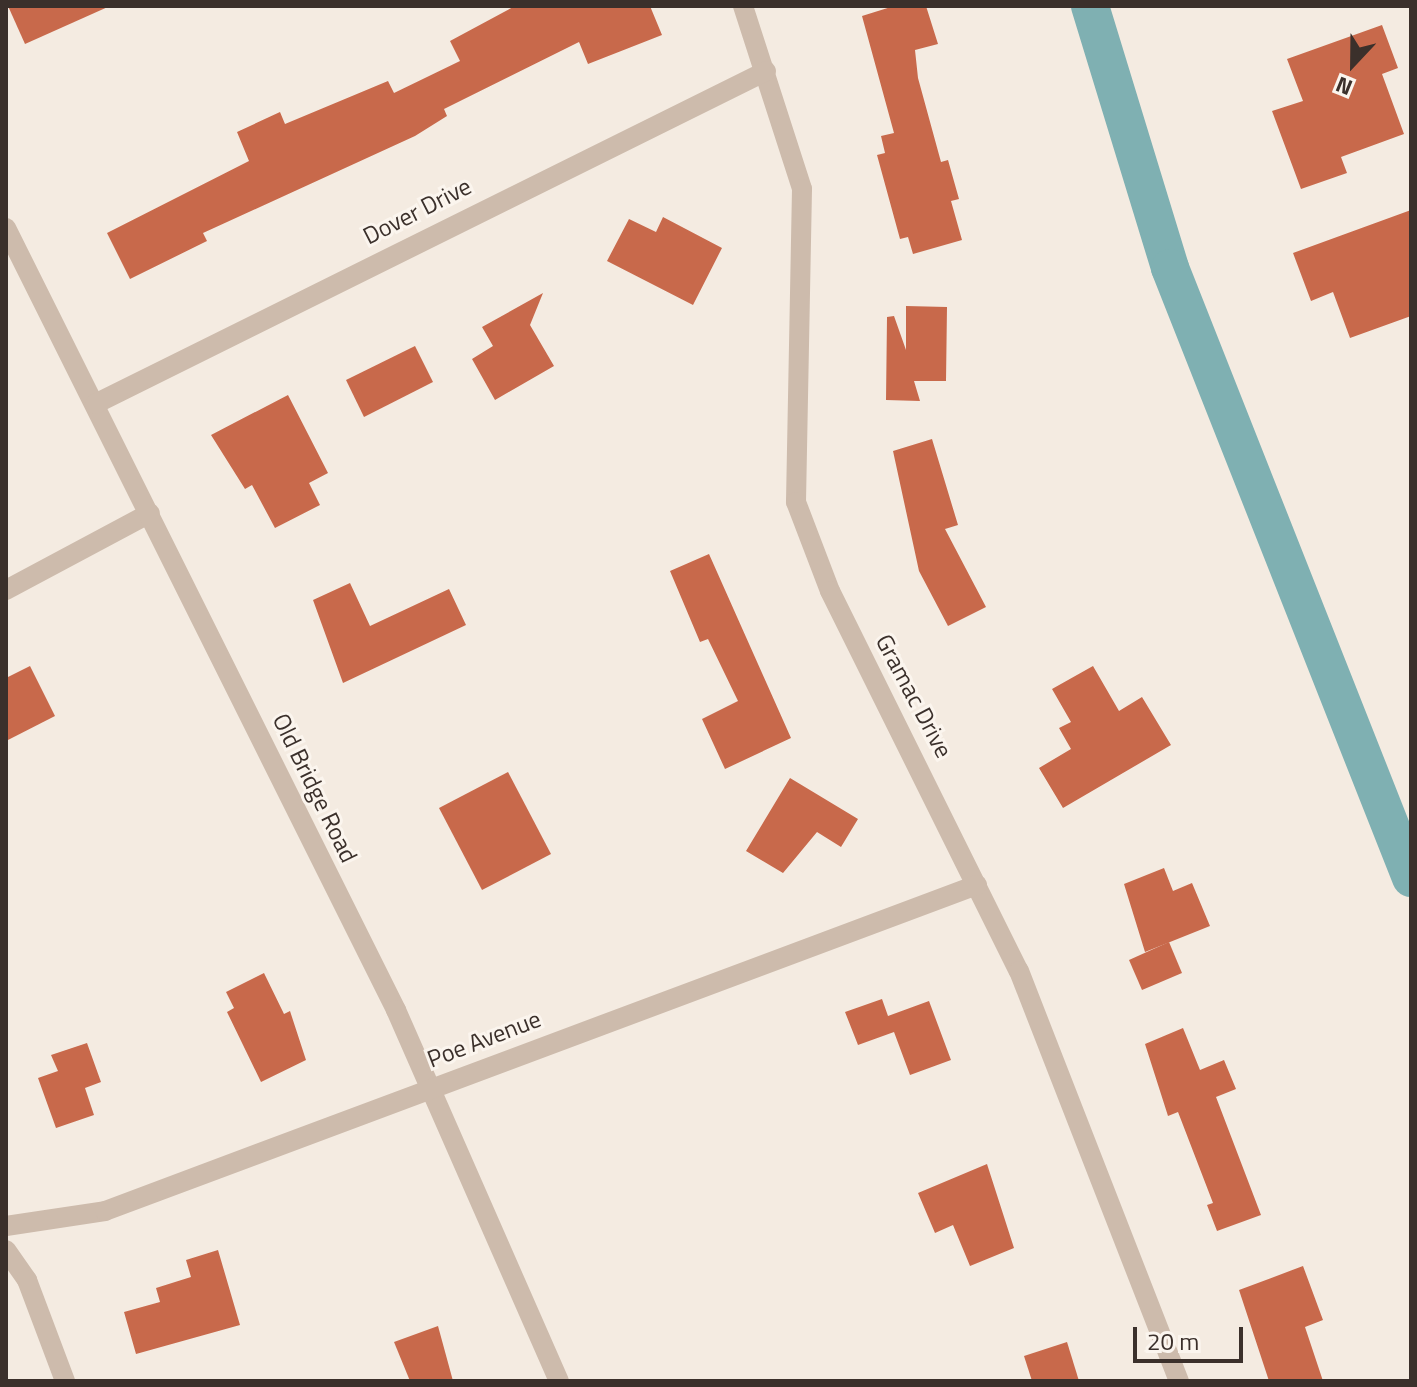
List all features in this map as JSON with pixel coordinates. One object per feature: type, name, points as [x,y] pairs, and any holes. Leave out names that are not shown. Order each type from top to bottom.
[{"type":"street","name":"Gramac Drive","points":[[743,6],[802,189],[796,502],[830,591],[1019,971],[1179,1381]]},
{"type":"street","name":"Dover Drive","points":[[95,404],[766,71]]},
{"type":"street","name":"Old Bridge Road","points":[[6,228],[150,513],[431,1087],[559,1381]]},
{"type":"street","points":[[6,590],[150,513]]},
{"type":"street","name":"Poe Avenue","points":[[6,1226],[105,1211],[977,885]]},
{"type":"street","points":[[6,1250],[27,1280],[65,1381]]},
{"type":"building","points":[[8,6],[110,6],[25,44]]},
{"type":"building","points":[[515,6],[650,6],[662,35],[588,64],[579,42],[444,109],[447,116],[415,136],[203,233],[207,241],[130,279],[107,233],[249,161],[237,132],[280,112],[285,124],[388,81],[394,93],[460,61],[450,41]]},
{"type":"building","points":[[894,6],[926,6],[938,44],[915,50],[918,78],[941,162],[948,160],[959,199],[951,201],[962,240],[913,254],[908,237],[900,239],[877,155],[885,153],[881,136],[894,133],[862,16]]},
{"type":"building","points":[[1382,25],[1398,68],[1382,74],[1404,134],[1341,157],[1347,173],[1301,189],[1272,111],[1303,101],[1287,59]]},
{"type":"building","points":[[1411,210],[1411,316],[1350,338],[1333,292],[1311,301],[1293,253]]},
{"type":"building","points":[[663,217],[722,248],[693,305],[607,261],[629,219],[656,232]]},
{"type":"building","points":[[543,293],[530,325],[554,366],[495,400],[472,359],[493,346],[482,327]]},
{"type":"building","points":[[906,306],[947,307],[946,381],[914,381],[920,401],[886,400],[887,317],[894,316],[906,350]]},
{"type":"building","points":[[415,346],[433,382],[364,417],[346,380]]},
{"type":"building","points":[[288,395],[328,473],[309,483],[320,505],[275,528],[252,485],[245,489],[211,435]]},
{"type":"building","points":[[932,439],[958,525],[945,529],[986,607],[948,626],[919,571],[893,451]]},
{"type":"building","points":[[709,554],[791,738],[725,769],[702,719],[738,701],[708,639],[700,642],[670,571]]},
{"type":"building","points":[[350,583],[370,626],[449,589],[466,625],[343,683],[313,600]]},
{"type":"building","points":[[30,666],[55,716],[6,741],[6,678]]},
{"type":"building","points":[[1093,666],[1119,711],[1142,697],[1171,745],[1063,808],[1039,768],[1071,749],[1059,728],[1071,722],[1052,689]]},
{"type":"building","points":[[508,772],[551,854],[482,890],[439,808]]},
{"type":"building","points":[[790,778],[858,819],[841,847],[817,832],[783,873],[746,851]]},
{"type":"building","points":[[1164,868],[1173,891],[1192,883],[1210,926],[1145,952],[1124,884]]},
{"type":"building","points":[[1169,942],[1182,973],[1142,990],[1129,960]]},
{"type":"building","points":[[264,973],[284,1014],[290,1011],[306,1060],[261,1082],[227,1012],[234,1008],[226,992]]},
{"type":"building","points":[[882,999],[888,1016],[929,1001],[951,1060],[910,1075],[894,1032],[858,1045],[845,1012]]},
{"type":"building","points":[[1183,1028],[1200,1070],[1224,1060],[1236,1089],[1216,1097],[1261,1215],[1217,1231],[1207,1205],[1213,1203],[1178,1112],[1168,1116],[1145,1044]]},
{"type":"building","points":[[87,1043],[101,1082],[85,1088],[94,1115],[56,1128],[38,1078],[58,1071],[51,1055]]},
{"type":"building","points":[[987,1164],[1014,1248],[970,1266],[953,1225],[935,1233],[918,1193]]},
{"type":"building","points":[[218,1250],[240,1325],[136,1354],[124,1312],[160,1302],[156,1288],[191,1277],[186,1260]]},
{"type":"building","points":[[1303,1266],[1323,1320],[1305,1327],[1323,1381],[1269,1381],[1239,1290]]},
{"type":"building","points":[[438,1326],[453,1381],[410,1381],[394,1342]]},
{"type":"building","points":[[1067,1342],[1079,1381],[1032,1381],[1024,1356]]},
{"type":"waterway","points":[[1090,6],[1170,268],[1411,878]]}]
